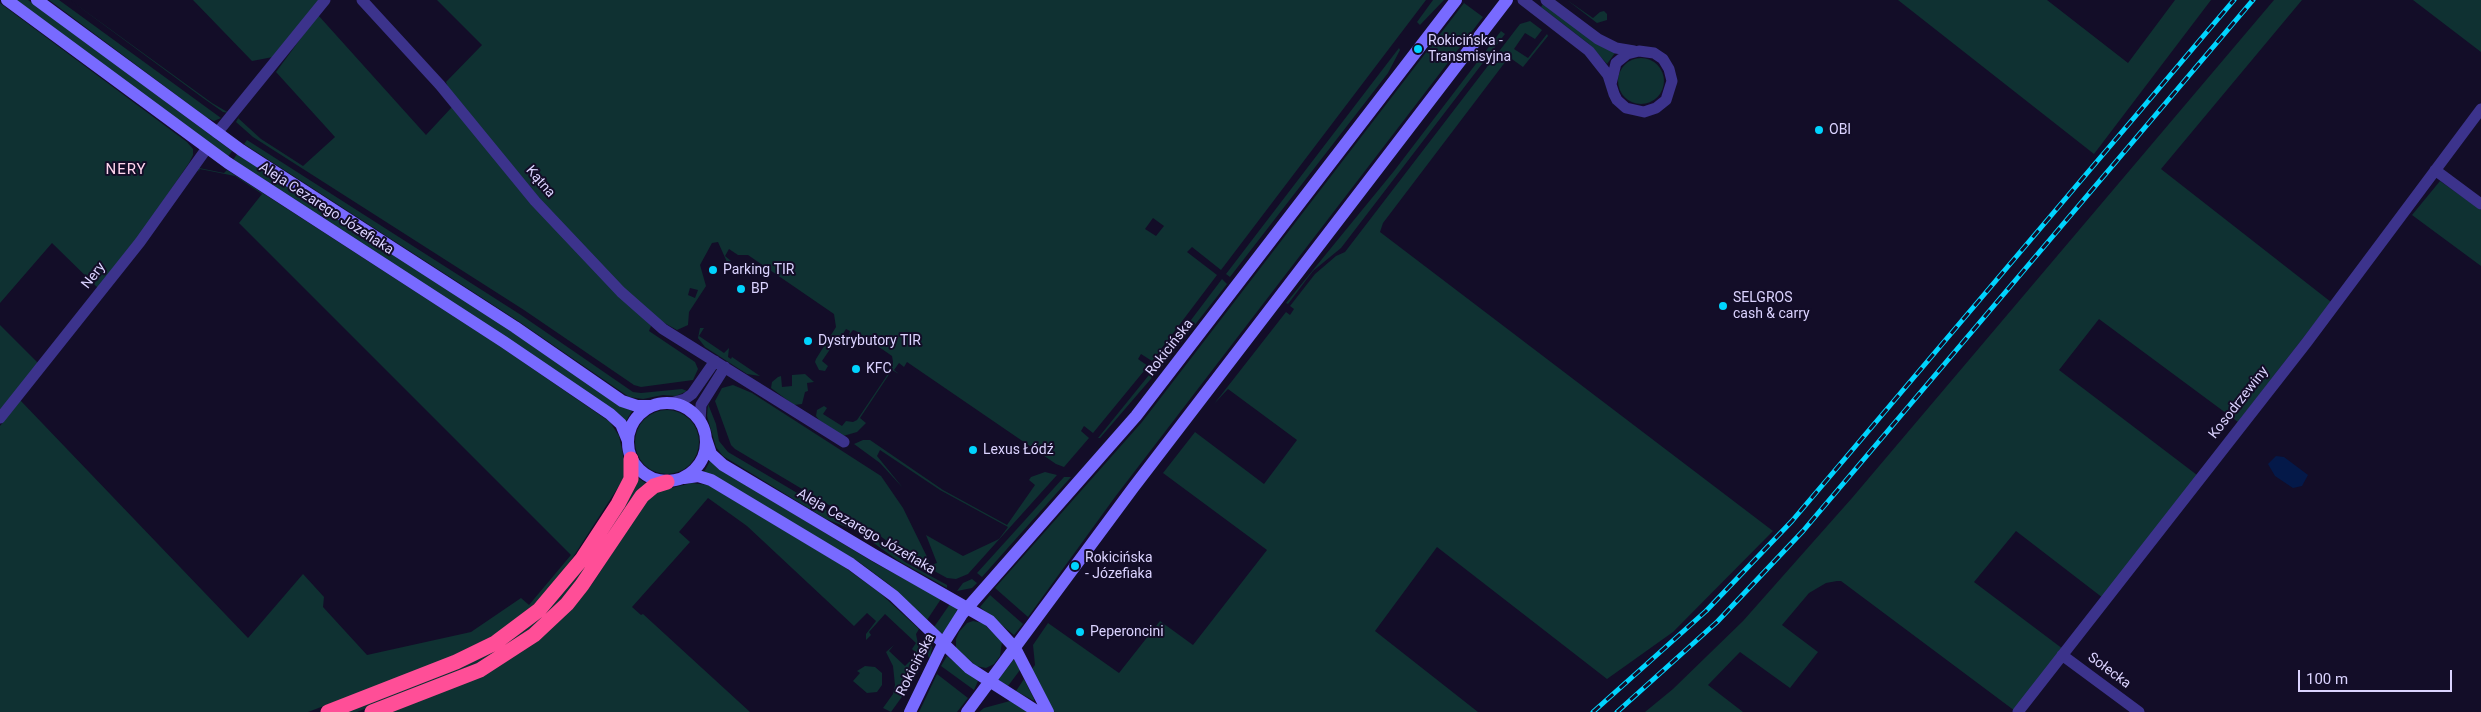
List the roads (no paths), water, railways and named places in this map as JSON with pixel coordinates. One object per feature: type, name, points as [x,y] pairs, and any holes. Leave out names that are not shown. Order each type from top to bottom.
[{"type":"highway","points":[[328,712],[456,662],[495,643],[539,610],[567,579],[618,504],[631,479],[631,458]]},
{"type":"highway","points":[[372,712],[480,670],[534,635],[561,610],[582,585],[642,496],[654,486],[667,482]]},
{"type":"main road","name":"Aleja Cezarego Józefiaka","points":[[7,0],[206,148],[504,342],[610,414],[621,424],[628,441]]},
{"type":"main road","name":"Aleja Cezarego Józefiaka","points":[[38,0],[217,133],[515,326],[622,401],[637,406],[652,406]]},
{"type":"main road","name":"Rokicińska","points":[[910,712],[943,644],[968,608],[1136,416],[1456,0]]},
{"type":"main road","points":[[967,712],[1133,488],[1507,0]]},
{"type":"main road","points":[[684,478],[702,460],[706,439],[700,421],[684,407],[670,403],[652,406],[642,411],[634,420],[628,441],[631,458],[644,474],[650,478],[667,482],[698,476],[711,480],[851,564],[894,596],[969,668],[1038,712]]},
{"type":"main road","name":"Aleja Cezarego Józefiaka","points":[[706,439],[711,454],[723,465],[874,556],[968,608],[996,626],[1015,648],[1048,712]]},
{"type":"street","points":[[217,133],[325,0]]},
{"type":"street","name":"Kątna","points":[[362,0],[440,85],[535,201],[621,292],[656,324],[844,442]]},
{"type":"street","points":[[1522,0],[1588,50],[1604,69],[1617,100],[1631,110],[1650,111],[1666,100],[1672,82],[1666,63],[1654,53],[1634,52],[1616,48],[1603,41],[1546,0]]},
{"type":"street","points":[[1611,84],[1616,63],[1621,58],[1634,52]]},
{"type":"street","name":"Kosodrzewiny","points":[[2018,712],[2307,342],[2481,109]]},
{"type":"street","name":"Nery","points":[[0,418],[140,242],[206,148]]},
{"type":"street","points":[[2435,170],[2481,204]]},
{"type":"street","points":[[670,403],[685,399],[692,394],[715,361]]},
{"type":"street","points":[[700,421],[701,405],[725,367]]},
{"type":"street","name":"Sołecka","points":[[2062,655],[2139,712]]},
{"type":"water","points":[[2276,456],[2284,457],[2308,475],[2302,486],[2293,488],[2275,476],[2268,464]]},
{"type":"railway","points":[[1593,712],[1706,611],[1792,521],[2234,0]]},
{"type":"railway","points":[[1617,712],[1717,622],[1803,531],[2253,0]]},
{"type":"place","name":"Rokicińska - Transmisyjna","points":[[1418,49]]},
{"type":"place","name":"OBI","points":[[1819,130]]},
{"type":"place","name":"Parking TIR","points":[[713,270]]},
{"type":"place","name":"BP","points":[[741,289]]},
{"type":"place","name":"SELGROS cash & carry","points":[[1723,306]]},
{"type":"place","name":"Dystrybutory TIR","points":[[808,341]]},
{"type":"place","name":"KFC","points":[[856,369]]},
{"type":"place","name":"Lexus Łódź","points":[[973,450]]},
{"type":"place","name":"Rokicińska - Józefiaka","points":[[1075,566]]},
{"type":"place","name":"Peperoncini","points":[[1080,632]]},
{"type":"district","name":"NERY","points":[[126,170]]}]
